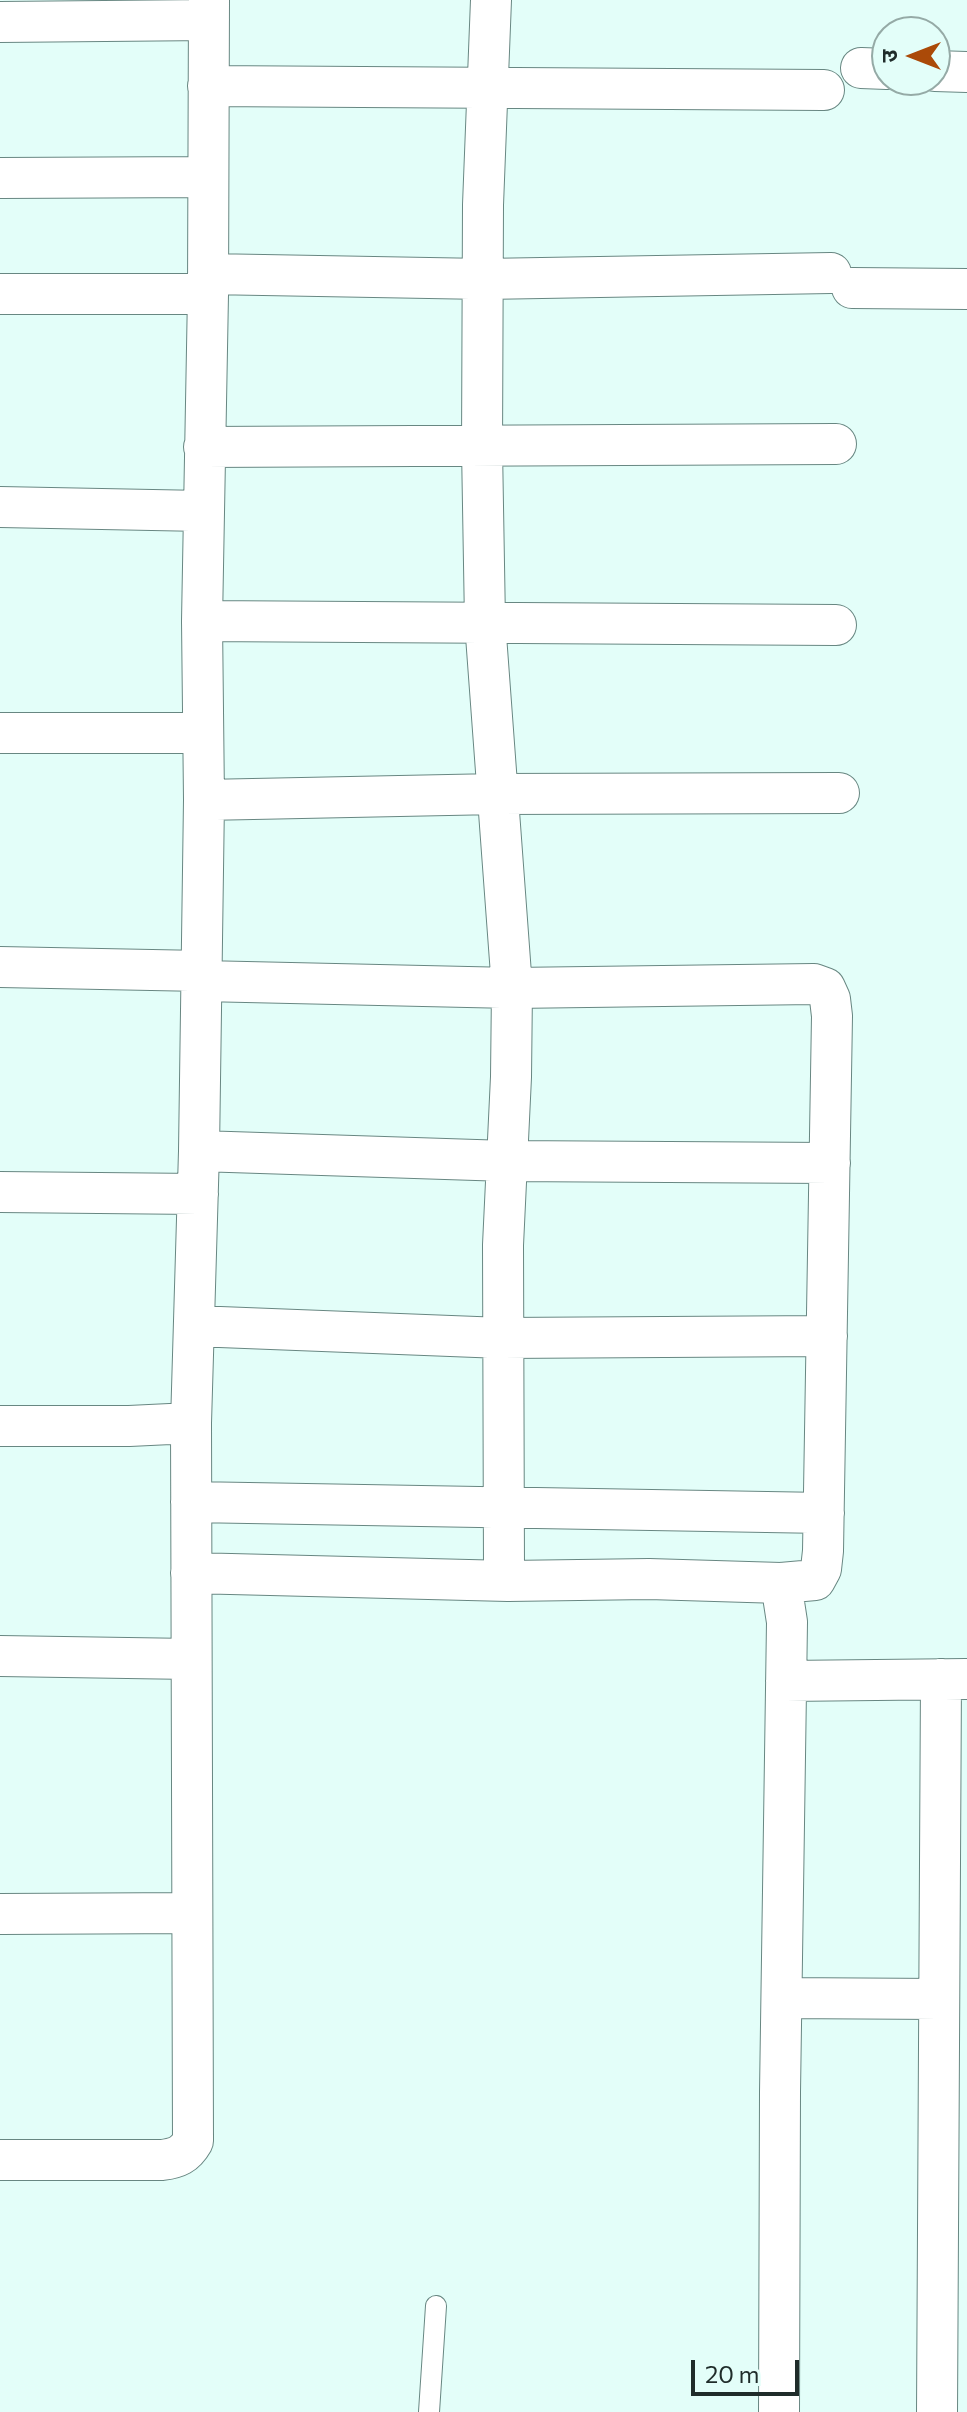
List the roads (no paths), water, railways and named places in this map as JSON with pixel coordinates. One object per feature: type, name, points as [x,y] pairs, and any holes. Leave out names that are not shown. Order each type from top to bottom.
[{"type":"street","points":[[491,0],[483,205],[482,448],[485,622],[512,988],[502,1338],[504,1570],[508,1581]]},
{"type":"street","points":[[0,22],[209,10],[202,621],[202,976],[191,1423],[193,2141],[187,2152],[177,2158],[162,2160],[0,2160]]},
{"type":"street","points":[[208,86],[824,90]]},
{"type":"street","points":[[0,178],[207,177]]},
{"type":"street","points":[[0,294],[208,284],[484,279],[842,280],[967,289]]},
{"type":"street","points":[[204,447],[836,444]]},
{"type":"street","points":[[0,507],[203,511]]},
{"type":"street","points":[[202,621],[836,625]]},
{"type":"street","points":[[0,733],[203,733]]},
{"type":"street","points":[[204,800],[497,794],[839,793]]},
{"type":"street","points":[[0,967],[512,988],[814,984],[825,988],[830,999],[824,1513],[822,1560],[815,1580],[781,1583],[649,1579],[508,1581],[191,1573]]},
{"type":"street","points":[[199,1151],[507,1161],[830,1163]]},
{"type":"street","points":[[0,1192],[198,1194]]},
{"type":"street","points":[[194,1326],[502,1338],[827,1336]]},
{"type":"street","points":[[0,1426],[191,1423]]},
{"type":"street","points":[[191,1502],[824,1513]]},
{"type":"street","points":[[779,2412],[787,1622],[781,1583]]},
{"type":"street","points":[[0,1656],[191,1659]]},
{"type":"street","points":[[786,1681],[954,1679],[939,1999],[952,2260],[937,2412]]},
{"type":"street","points":[[0,1914],[192,1913]]},
{"type":"street","points":[[783,1998],[939,1999]]},
{"type":"lane","points":[[429,2412],[436,2306]]}]
